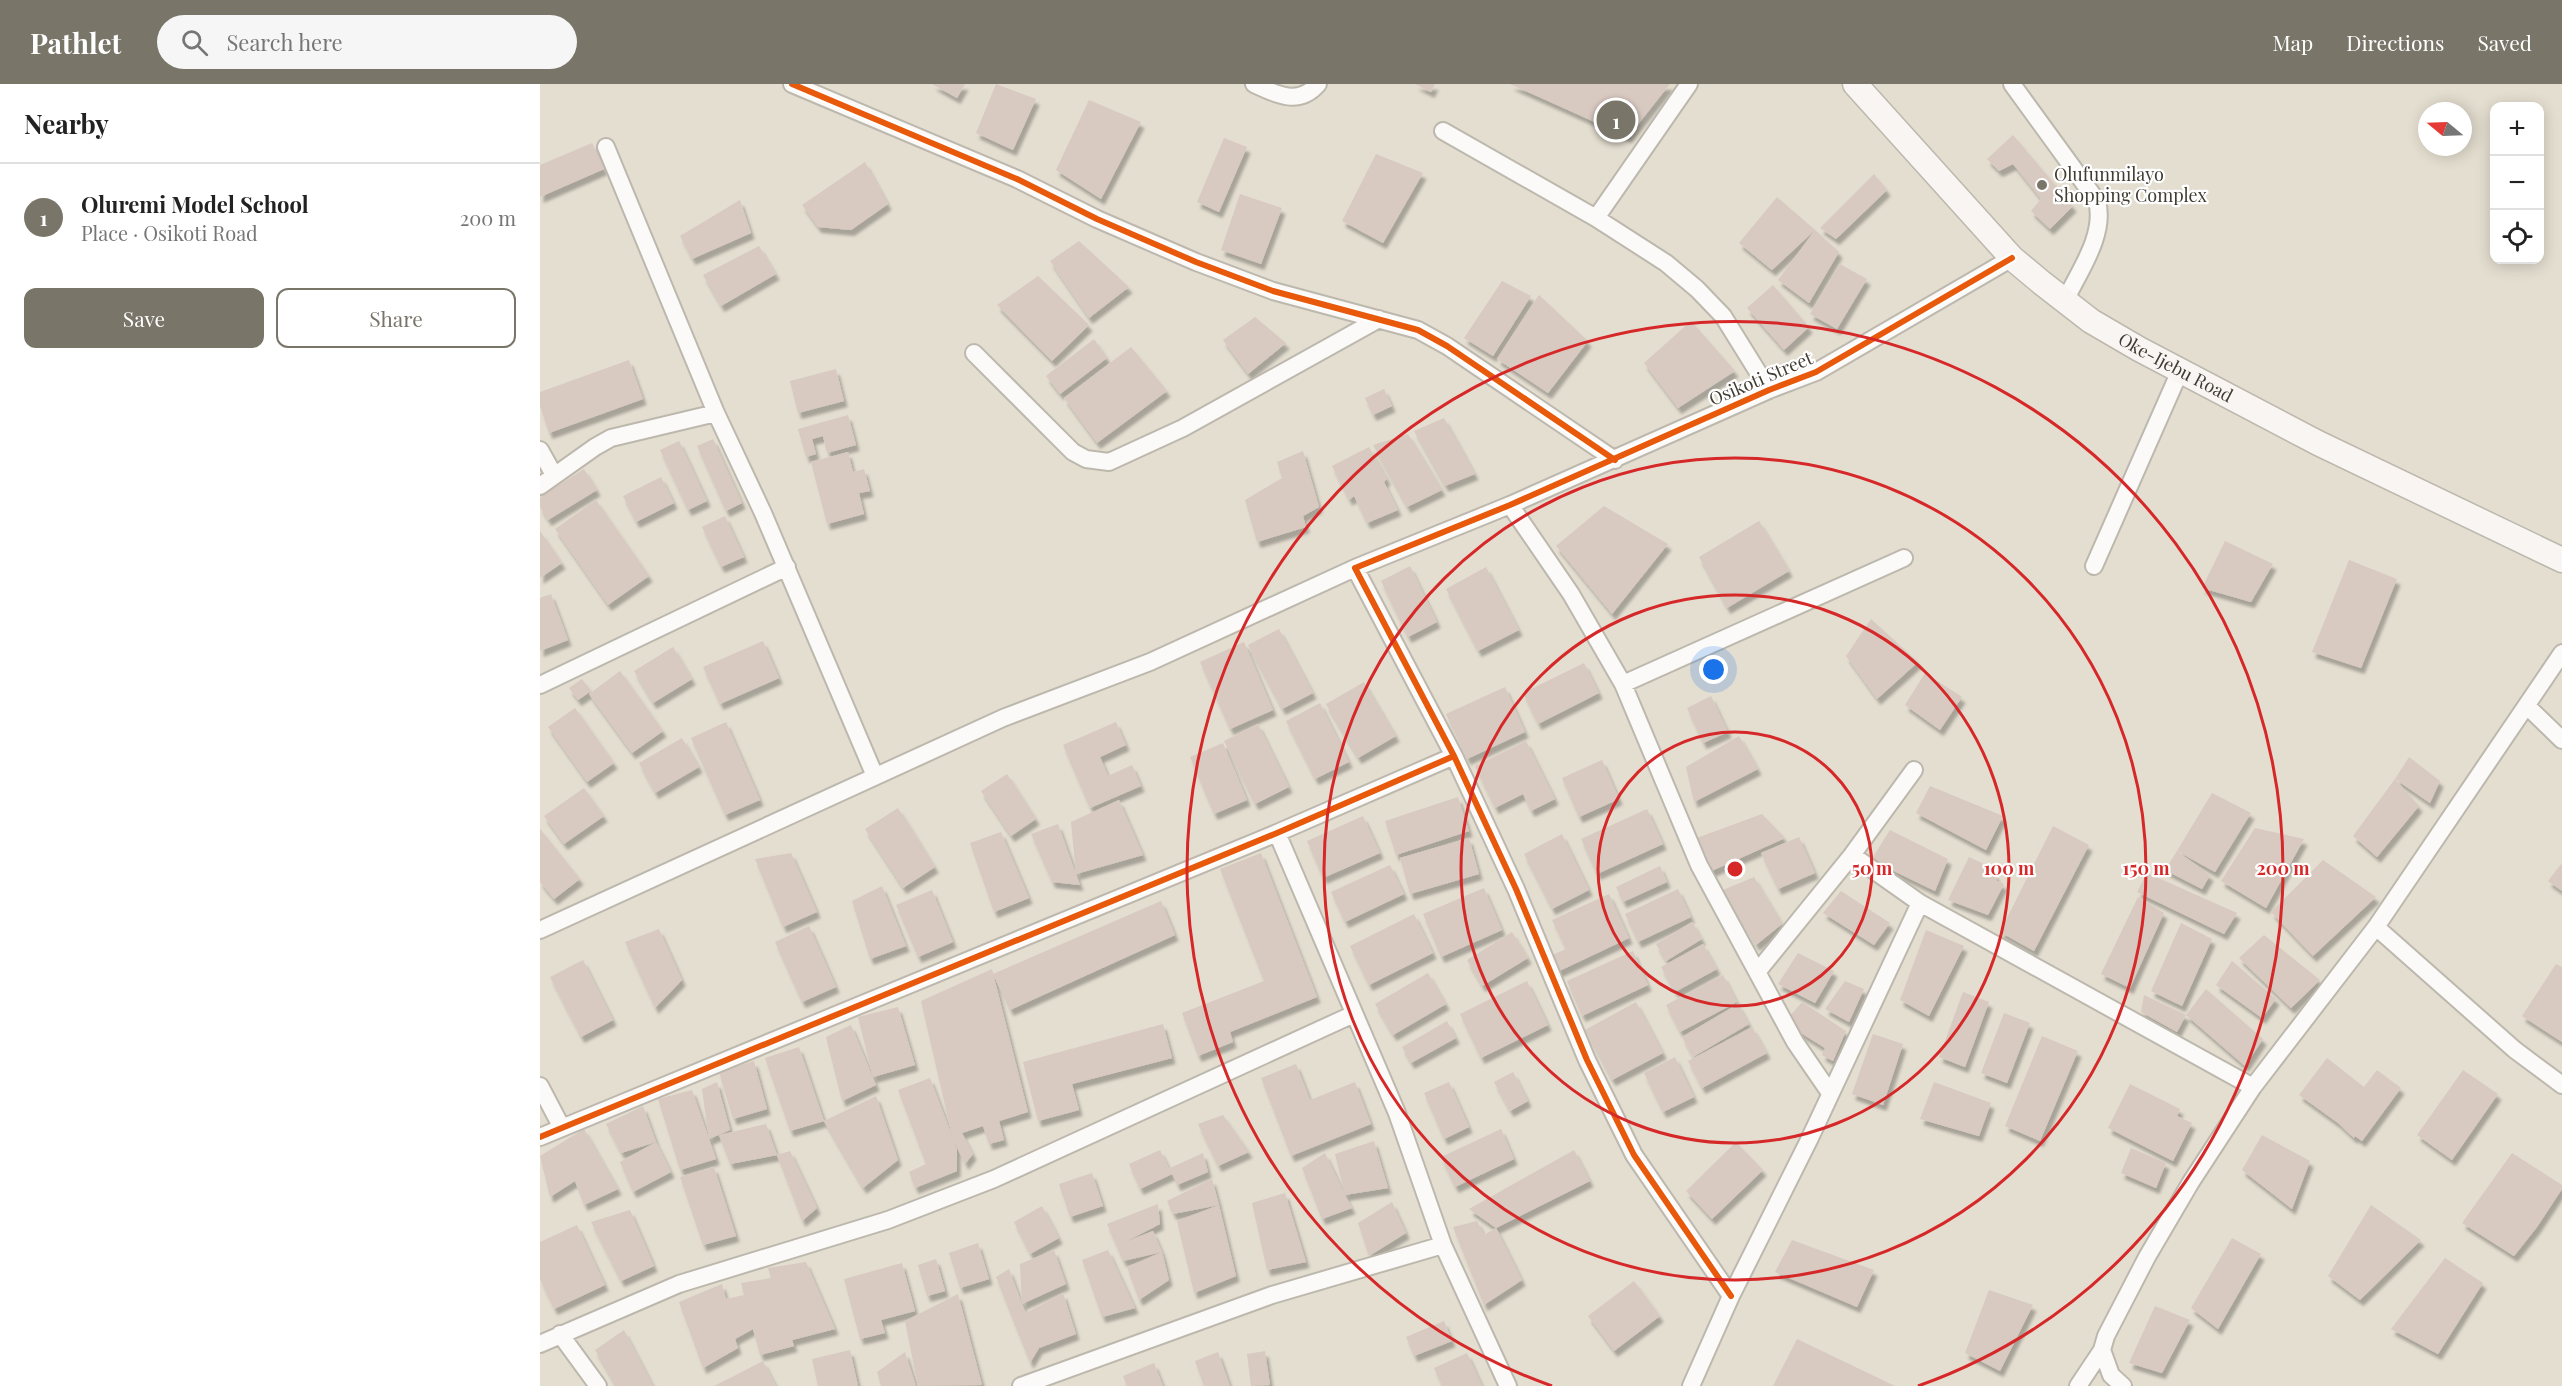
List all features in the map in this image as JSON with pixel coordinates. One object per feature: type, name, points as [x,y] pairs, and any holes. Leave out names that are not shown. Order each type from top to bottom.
[{"type":"main road","name":"Oke-Ijebu Road","points":[[1855,84],[2012,258],[2065,301],[2110,332],[2319,443],[2562,560]]},
{"type":"street","points":[[792,84],[1017,179],[1097,219],[1196,262],[1272,291],[1418,330],[1447,346],[1615,460]]},
{"type":"street","points":[[1254,84],[1272,93],[1292,97],[1308,95],[1318,84]]},
{"type":"street","points":[[1596,218],[1689,84]]},
{"type":"street","points":[[2012,84],[2097,201],[2100,214],[2099,229],[2065,301]]},
{"type":"street","points":[[1443,131],[1596,218],[1666,263],[1697,289],[1723,316],[1769,390]]},
{"type":"street","points":[[606,147],[716,413],[787,567],[876,776]]},
{"type":"street","name":"Osikoti Street","points":[[540,929],[1003,718],[1160,657],[1355,568],[1510,505],[1769,390],[1816,372],[2012,258]]},
{"type":"street","points":[[974,353],[1073,452],[1086,459],[1109,462],[1183,428],[1379,319]]},
{"type":"street","points":[[2094,566],[2180,371]]},
{"type":"street","points":[[540,486],[611,438],[716,413]]},
{"type":"street","points":[[540,450],[554,475]]},
{"type":"street","points":[[1510,505],[1571,594],[1623,684],[1699,865],[1795,1042],[1830,1093]]},
{"type":"street","points":[[1623,684],[1904,558]]},
{"type":"street","points":[[540,685],[787,567]]},
{"type":"street","points":[[1355,568],[1454,756],[1516,890],[1587,1060],[1634,1155],[1731,1296]]},
{"type":"street","points":[[2078,1386],[2102,1350],[2106,1336],[2147,1257],[2191,1182],[2253,1087],[2376,927],[2562,653]]},
{"type":"street","points":[[2527,706],[2562,740]]},
{"type":"street","points":[[540,1137],[1277,833],[1454,756]]},
{"type":"street","points":[[1758,971],[1852,855],[1914,770]]},
{"type":"street","points":[[1277,833],[1397,1113],[1443,1245],[1508,1386]]},
{"type":"street","points":[[1852,855],[1920,903],[2253,1087]]},
{"type":"street","points":[[1691,1386],[1731,1296],[1805,1149],[1920,903]]},
{"type":"street","points":[[2376,927],[2515,1050],[2562,1085]]},
{"type":"street","points":[[540,1344],[679,1284],[888,1220],[994,1179],[1354,1014]]},
{"type":"street","points":[[540,1086],[562,1128]]},
{"type":"street","points":[[1021,1386],[1272,1295],[1443,1245]]},
{"type":"street","points":[[560,1334],[598,1386]]},
{"type":"street","points":[[2102,1350],[2111,1375],[2122,1386]]},
{"type":"building","points":[[932,84],[965,84],[957,98]]},
{"type":"building","points":[[996,84],[1036,99],[1013,150],[976,133]]},
{"type":"building","points":[[1415,84],[1435,84],[1431,92]]},
{"type":"building","points":[[1510,84],[1670,84],[1628,137]]},
{"type":"building","points":[[1089,100],[1141,122],[1101,199],[1056,170]]},
{"type":"building","name":"Olufunmilayo Shopping Complex","points":[[2013,135],[2073,206],[2050,229],[2031,211],[2041,199],[2013,164],[1999,171],[1987,159]]},
{"type":"building","points":[[1224,138],[1247,147],[1219,212],[1197,202]]},
{"type":"building","points":[[592,143],[604,169],[540,197],[540,165]]},
{"type":"building","points":[[1376,154],[1423,173],[1383,243],[1342,221]]},
{"type":"building","points":[[865,162],[888,204],[851,230],[818,227],[802,205]]},
{"type":"building","points":[[1874,174],[1887,190],[1836,239],[1820,228]]},
{"type":"building","points":[[1240,194],[1282,208],[1261,264],[1221,250]]},
{"type":"building","points":[[1777,197],[1815,230],[1772,270],[1739,243]]},
{"type":"building","points":[[740,200],[751,233],[692,259],[680,236]]},
{"type":"building","points":[[1815,230],[1839,252],[1809,303],[1778,280]]},
{"type":"building","points":[[1079,241],[1129,287],[1089,318],[1050,261]]},
{"type":"building","points":[[759,246],[776,274],[721,306],[703,275]]},
{"type":"building","points":[[1840,264],[1867,279],[1837,329],[1810,314]]},
{"type":"building","points":[[1038,276],[1089,325],[1052,361],[997,305]]},
{"type":"building","points":[[1502,281],[1531,296],[1493,356],[1464,338]]},
{"type":"building","points":[[1773,285],[1809,327],[1784,350],[1747,308]]},
{"type":"building","points":[[1539,295],[1588,341],[1548,393],[1497,359]]},
{"type":"building","points":[[1255,317],[1286,343],[1248,374],[1223,340]]},
{"type":"building","points":[[1691,321],[1735,371],[1678,408],[1644,363]]},
{"type":"building","points":[[1094,339],[1107,358],[1060,394],[1046,376]]},
{"type":"building","points":[[1131,347],[1167,391],[1097,443],[1064,398]]},
{"type":"building","points":[[629,360],[643,399],[549,433],[540,406],[540,392]]},
{"type":"building","points":[[836,369],[844,401],[798,413],[790,381]]},
{"type":"building","points":[[1384,389],[1392,406],[1373,415],[1365,398]]},
{"type":"building","points":[[848,415],[856,445],[827,453],[823,436],[812,439],[816,454],[806,457],[798,429]]},
{"type":"building","points":[[1444,418],[1475,474],[1445,486],[1414,431]]},
{"type":"building","points":[[1408,434],[1442,490],[1407,507],[1373,445]]},
{"type":"building","points":[[713,439],[742,503],[726,511],[697,446]]},
{"type":"building","points":[[679,441],[707,501],[688,510],[660,450]]},
{"type":"building","points":[[1369,447],[1387,479],[1384,482],[1398,510],[1367,523],[1354,496],[1349,500],[1332,466]]},
{"type":"building","points":[[1303,451],[1319,507],[1303,516],[1306,527],[1257,542],[1245,500],[1282,478],[1277,462]]},
{"type":"building","points":[[848,452],[853,472],[864,469],[870,491],[859,493],[864,514],[827,524],[811,462]]},
{"type":"building","points":[[584,469],[597,490],[548,520],[540,507],[540,497]]},
{"type":"building","points":[[661,477],[674,503],[636,522],[623,496]]},
{"type":"building","points":[[596,500],[649,576],[608,605],[555,529]]},
{"type":"building","points":[[1604,506],[1668,544],[1612,614],[1556,546]]},
{"type":"building","points":[[725,516],[744,557],[721,567],[702,527]]},
{"type":"building","points":[[1759,521],[1789,571],[1727,608],[1699,557]]},
{"type":"building","points":[[540,531],[562,563],[540,578]]},
{"type":"building","points":[[2225,541],[2273,564],[2251,602],[2202,588]]},
{"type":"building","points":[[2349,560],[2397,579],[2361,668],[2312,652]]},
{"type":"building","points":[[1410,566],[1437,622],[1408,637],[1381,581]]},
{"type":"building","points":[[1486,567],[1519,630],[1478,651],[1446,589]]},
{"type":"building","points":[[551,594],[568,640],[540,651],[540,598]]},
{"type":"building","points":[[1871,619],[1918,662],[1877,699],[1846,656]]},
{"type":"building","points":[[1279,629],[1313,693],[1282,709],[1248,645]]},
{"type":"building","points":[[763,641],[779,678],[720,704],[703,667]]},
{"type":"building","points":[[1244,642],[1273,710],[1230,729],[1200,662]]},
{"type":"building","points":[[673,647],[692,679],[653,703],[634,671]]},
{"type":"building","points":[[1584,663],[1599,693],[1538,724],[1523,693]]},
{"type":"building","points":[[620,671],[663,731],[632,753],[589,694]]},
{"type":"building","points":[[1925,673],[1962,697],[1940,730],[1905,705]]},
{"type":"building","points":[[582,679],[591,691],[578,700],[569,688]]},
{"type":"building","points":[[1364,682],[1396,736],[1358,758],[1326,704]]},
{"type":"building","points":[[1505,687],[1525,732],[1467,759],[1446,714]]},
{"type":"building","points":[[1711,696],[1728,732],[1703,743],[1687,708]]},
{"type":"building","points":[[1320,703],[1349,762],[1315,779],[1286,721]]},
{"type":"building","points":[[575,708],[614,763],[587,782],[548,727]]},
{"type":"building","points":[[726,722],[760,800],[725,815],[691,738]]},
{"type":"building","points":[[1116,722],[1126,745],[1100,757],[1108,776],[1132,765],[1141,786],[1090,808],[1063,745]]},
{"type":"building","points":[[1258,724],[1289,787],[1255,804],[1224,741]]},
{"type":"building","points":[[1739,736],[1758,769],[1694,802],[1686,767]]},
{"type":"building","points":[[682,738],[699,767],[655,793],[639,763]]},
{"type":"building","points":[[1526,741],[1555,799],[1531,811],[1523,794],[1495,808],[1475,766]]},
{"type":"building","points":[[1223,743],[1247,800],[1214,814],[1190,757]]},
{"type":"building","points":[[2409,757],[2440,781],[2430,803],[2395,779]]},
{"type":"building","points":[[1602,760],[1619,799],[1579,817],[1562,778]]},
{"type":"building","points":[[1007,774],[1036,819],[1011,836],[981,791]]},
{"type":"building","points":[[2395,779],[2419,806],[2377,857],[2353,836]]},
{"type":"building","points":[[1930,786],[2003,816],[1986,850],[1916,813]]},
{"type":"building","points":[[584,788],[604,816],[564,844],[544,816]]},
{"type":"building","points":[[2212,793],[2251,813],[2215,872],[2177,851]]},
{"type":"building","points":[[1458,797],[1469,831],[1396,855],[1385,821]]},
{"type":"building","points":[[1119,800],[1143,855],[1076,874],[1071,822]]},
{"type":"building","points":[[898,808],[935,867],[903,888],[865,829]]},
{"type":"building","points":[[1647,809],[1663,844],[1597,874],[1581,839]]},
{"type":"building","points":[[1762,814],[1785,838],[1707,873],[1694,839]]},
{"type":"building","points":[[1363,816],[1380,853],[1323,878],[1307,841]]},
{"type":"building","points":[[1058,824],[1080,885],[1052,882],[1031,834]]},
{"type":"building","points":[[2053,826],[2089,845],[2034,951],[2000,932]]},
{"type":"building","points":[[2255,828],[2304,839],[2266,908],[2221,881]]},
{"type":"building","points":[[540,829],[580,879],[554,899],[540,882]]},
{"type":"building","points":[[1890,830],[1948,859],[1935,891],[1871,860]]},
{"type":"building","points":[[1001,832],[1029,898],[994,912],[970,843]]},
{"type":"building","points":[[1562,834],[1589,890],[1552,909],[1524,854]]},
{"type":"building","points":[[1799,837],[1815,873],[1778,889],[1761,853]]},
{"type":"building","points":[[1469,838],[1479,874],[1410,894],[1400,858]]},
{"type":"building","points":[[2177,851],[2210,875],[2202,889],[2165,870]]},
{"type":"building","points":[[791,853],[817,912],[783,927],[755,859]]},
{"type":"building","points":[[1261,853],[1317,997],[1230,1032],[1233,1042],[1198,1056],[1182,1013],[1264,981],[1220,869]]},
{"type":"building","points":[[1969,857],[1986,865],[1996,875],[1997,881],[2004,884],[1988,915],[1948,900]]},
{"type":"building","points":[[2323,860],[2376,897],[2313,956],[2271,912]]},
{"type":"building","points":[[2562,863],[2562,891],[2548,881]]},
{"type":"building","points":[[1390,865],[1404,894],[1345,922],[1331,892]]},
{"type":"building","points":[[1660,866],[1667,882],[1623,902],[1616,887]]},
{"type":"building","points":[[2147,873],[2237,913],[2224,934],[2137,892]]},
{"type":"building","points":[[1754,877],[1782,924],[1756,945],[1723,890]]},
{"type":"building","points":[[882,886],[906,946],[870,959],[852,901]]},
{"type":"building","points":[[1484,888],[1502,930],[1441,957],[1423,914]]},
{"type":"building","points":[[1678,889],[1691,917],[1638,942],[1625,914]]},
{"type":"building","points":[[932,890],[953,942],[918,957],[896,905]]},
{"type":"building","points":[[1841,891],[1890,923],[1874,945],[1823,913]]},
{"type":"building","points":[[1609,894],[1629,938],[1555,973],[1548,957],[1566,949],[1552,920]]},
{"type":"building","points":[[2138,897],[2164,913],[2130,988],[2101,974]]},
{"type":"building","points":[[1161,901],[1175,935],[1010,1010],[993,974]]},
{"type":"building","points":[[1414,914],[1433,953],[1369,985],[1350,946]]},
{"type":"building","points":[[1692,922],[1702,939],[1666,961],[1656,944]]},
{"type":"building","points":[[2181,923],[2212,939],[2182,1006],[2151,991]]},
{"type":"building","points":[[809,926],[836,987],[802,1002],[775,942]]},
{"type":"building","points":[[659,929],[682,980],[655,1008],[625,942]]},
{"type":"building","points":[[1926,930],[1964,946],[1929,1016],[1900,1000]]},
{"type":"building","points":[[1512,932],[1528,958],[1482,986],[1467,960]]},
{"type":"building","points":[[2264,935],[2320,980],[2291,1008],[2239,958]]},
{"type":"building","points":[[1703,944],[1717,969],[1675,992],[1661,967]]},
{"type":"building","points":[[1633,951],[1648,985],[1582,1016],[1567,981]]},
{"type":"building","points":[[1798,953],[1834,971],[1815,1003],[1778,984]]},
{"type":"building","points":[[583,960],[613,1020],[581,1037],[550,977]]},
{"type":"building","points":[[2232,961],[2276,999],[2262,1018],[2216,985]]},
{"type":"building","points":[[2556,964],[2562,967],[2562,1042],[2522,1016]]},
{"type":"building","points":[[992,969],[1028,1112],[999,1121],[1004,1140],[989,1144],[983,1126],[962,1133],[973,1154],[965,1164],[954,1141],[957,1149],[957,1171],[915,1188],[909,1172],[926,1164],[898,1090],[930,1078],[952,1136],[921,1001]]},
{"type":"building","points":[[1428,973],[1446,1004],[1393,1035],[1375,1004]]},
{"type":"building","points":[[1723,975],[1737,1002],[1680,1032],[1666,1005]]},
{"type":"building","points":[[1527,981],[1548,1025],[1481,1058],[1460,1014]]},
{"type":"building","points":[[1845,981],[1864,989],[1849,1022],[1825,1009]]},
{"type":"building","points":[[2206,989],[2263,1039],[2245,1066],[2186,1015]]},
{"type":"building","points":[[1963,992],[1989,1002],[1965,1067],[1939,1057]]},
{"type":"building","points":[[2144,995],[2186,1015],[2177,1032],[2141,1012]]},
{"type":"building","points":[[1636,1002],[1663,1053],[1612,1080],[1585,1030]]},
{"type":"building","points":[[1802,1002],[1846,1031],[1833,1061],[1822,1055],[1825,1048],[1796,1030],[1790,1016]]},
{"type":"building","points":[[1738,1004],[1749,1024],[1693,1057],[1682,1037]]},
{"type":"building","points":[[898,1007],[915,1065],[873,1077],[858,1017]]},
{"type":"building","points":[[2004,1013],[2030,1023],[2007,1083],[1981,1073]]},
{"type":"building","points":[[1447,1021],[1456,1038],[1411,1063],[1402,1047]]},
{"type":"building","points":[[1163,1024],[1172,1058],[1072,1084],[1079,1110],[1038,1121],[1023,1062]]},
{"type":"building","points":[[851,1025],[876,1085],[842,1101],[826,1037]]},
{"type":"building","points":[[1752,1027],[1767,1053],[1702,1088],[1688,1061]]},
{"type":"building","points":[[1873,1034],[1903,1044],[1883,1105],[1852,1094]]},
{"type":"building","points":[[2042,1036],[2078,1051],[2040,1141],[2005,1126]]},
{"type":"building","points":[[799,1047],[824,1121],[790,1131],[765,1058]]},
{"type":"building","points":[[1675,1057],[1694,1097],[1663,1112],[1644,1073]]},
{"type":"building","points":[[2327,1058],[2364,1087],[2377,1070],[2401,1088],[2362,1141],[2355,1136],[2354,1138],[2338,1123],[2299,1095]]},
{"type":"building","points":[[754,1061],[767,1109],[733,1119],[719,1072]]},
{"type":"building","points":[[1296,1064],[1310,1100],[1355,1082],[1371,1124],[1291,1156],[1261,1078]]},
{"type":"building","points":[[2463,1070],[2498,1094],[2452,1160],[2417,1135]]},
{"type":"building","points":[[1513,1072],[1528,1101],[1510,1111],[1494,1082]]},
{"type":"building","points":[[717,1082],[730,1130],[709,1139],[702,1089]]},
{"type":"building","points":[[1449,1082],[1469,1127],[1444,1139],[1424,1093]]},
{"type":"building","points":[[1934,1082],[1991,1103],[1979,1136],[1920,1119]]},
{"type":"building","points":[[2130,1084],[2180,1109],[2177,1116],[2192,1123],[2173,1161],[2108,1128]]},
{"type":"building","points":[[692,1090],[716,1159],[680,1170],[658,1099]]},
{"type":"building","points":[[876,1096],[898,1160],[863,1188],[824,1121]]},
{"type":"building","points":[[643,1106],[656,1142],[621,1153],[606,1124]]},
{"type":"building","points":[[1223,1115],[1249,1152],[1218,1166],[1198,1124]]},
{"type":"building","points":[[766,1124],[777,1155],[730,1164],[719,1135]]},
{"type":"building","points":[[584,1129],[618,1189],[584,1205],[575,1181],[550,1197],[540,1156]]},
{"type":"building","points":[[1501,1129],[1514,1159],[1455,1187],[1441,1157]]},
{"type":"building","points":[[2262,1135],[2310,1161],[2292,1209],[2242,1170]]},
{"type":"building","points":[[1374,1141],[1388,1188],[1345,1195],[1335,1154]]},
{"type":"building","points":[[656,1142],[671,1172],[633,1192],[620,1162]]},
{"type":"building","points":[[1736,1142],[1763,1170],[1712,1219],[1686,1191]]},
{"type":"building","points":[[2131,1148],[2166,1163],[2156,1188],[2121,1173]]},
{"type":"building","points":[[1160,1150],[1172,1174],[1140,1189],[1129,1164]]},
{"type":"building","points":[[1574,1150],[1590,1181],[1496,1228],[1469,1209]]},
{"type":"building","points":[[790,1151],[817,1208],[802,1221],[777,1155]]},
{"type":"building","points":[[1203,1153],[1208,1172],[1177,1185],[1170,1168]]},
{"type":"building","points":[[1325,1153],[1352,1208],[1322,1219],[1302,1168]]},
{"type":"building","points":[[2512,1153],[2562,1185],[2562,1189],[2537,1227],[2514,1256],[2462,1223]]},
{"type":"building","points":[[714,1167],[736,1236],[703,1245],[680,1177]]},
{"type":"building","points":[[1092,1173],[1103,1206],[1070,1217],[1059,1184]]},
{"type":"building","points":[[1212,1179],[1219,1205],[1173,1214],[1167,1201]]},
{"type":"building","points":[[1285,1193],[1306,1262],[1267,1270],[1252,1203]]},
{"type":"building","points":[[1392,1202],[1406,1233],[1369,1256],[1358,1223]]},
{"type":"building","points":[[1158,1204],[1160,1224],[1125,1242],[1153,1231],[1162,1252],[1123,1261],[1107,1224]]},
{"type":"building","points":[[1219,1205],[1236,1276],[1194,1293],[1177,1221]]},
{"type":"building","points":[[2371,1205],[2421,1240],[2360,1300],[2328,1276]]},
{"type":"building","points":[[1042,1206],[1059,1238],[1030,1254],[1014,1222]]},
{"type":"building","points":[[630,1210],[654,1266],[621,1281],[591,1222]]},
{"type":"building","points":[[1477,1221],[1484,1235],[1496,1228],[1522,1280],[1484,1305],[1453,1227]]},
{"type":"building","points":[[577,1225],[605,1285],[554,1309],[540,1279],[540,1242]]},
{"type":"building","points":[[2232,1238],[2261,1254],[2218,1329],[2191,1308]]},
{"type":"building","points":[[1792,1240],[1874,1270],[1857,1307],[1775,1272]]},
{"type":"building","points":[[978,1243],[989,1279],[960,1288],[949,1253]]},
{"type":"building","points":[[1054,1250],[1066,1284],[1022,1304],[1020,1264]]},
{"type":"building","points":[[1108,1250],[1135,1308],[1102,1317],[1082,1260]]},
{"type":"building","points":[[1162,1252],[1169,1280],[1139,1300],[1127,1267]]},
{"type":"building","points":[[2445,1258],[2483,1283],[2438,1354],[2391,1329]]},
{"type":"building","points":[[936,1259],[945,1291],[927,1296],[918,1265]]},
{"type":"building","points":[[806,1262],[835,1329],[792,1340],[794,1346],[760,1355],[753,1329],[735,1339],[738,1348],[703,1368],[679,1302],[722,1284],[726,1299],[744,1295],[741,1283],[771,1278],[768,1268]]},
{"type":"building","points":[[902,1263],[915,1311],[881,1320],[885,1333],[860,1339],[844,1279]]},
{"type":"building","points":[[1009,1269],[1026,1313],[1063,1293],[1076,1334],[1039,1348],[1030,1363],[996,1277]]},
{"type":"building","points":[[1634,1281],[1660,1316],[1614,1351],[1588,1316]]},
{"type":"building","points":[[1989,1290],[2033,1305],[2000,1371],[1965,1353]]},
{"type":"building","points":[[958,1294],[982,1385],[918,1386],[905,1321]]},
{"type":"building","points":[[2155,1306],[2190,1320],[2162,1373],[2129,1363]]},
{"type":"building","points":[[1444,1321],[1452,1341],[1414,1356],[1406,1337]]},
{"type":"building","points":[[624,1330],[653,1386],[616,1386],[595,1350]]},
{"type":"building","points":[[1797,1339],[1895,1386],[1773,1386]]},
{"type":"building","points":[[850,1350],[858,1386],[818,1386],[812,1359]]},
{"type":"building","points":[[1265,1351],[1270,1385],[1251,1386],[1247,1354]]},
{"type":"building","points":[[905,1352],[916,1386],[881,1386],[877,1372]]},
{"type":"building","points":[[1218,1352],[1230,1386],[1204,1386],[1195,1361]]},
{"type":"building","points":[[1467,1353],[1482,1386],[1442,1386],[1434,1368]]},
{"type":"building","points":[[763,1361],[776,1386],[714,1386],[730,1378]]},
{"type":"building","points":[[1154,1363],[1163,1386],[1127,1386],[1123,1376]]},
{"type":"cycle path","points":[[792,84],[1017,179],[1097,219],[1196,262],[1273,291],[1418,330],[1447,346],[1615,460]]},
{"type":"cycle path","points":[[1731,1296],[1634,1155],[1587,1060],[1516,889],[1454,756],[1355,568],[1510,505],[1769,390],[1816,372],[2012,258]]},
{"type":"cycle path","points":[[540,1137],[1277,833],[1454,756]]},
{"type":"place","name":"Oluremi Model School","points":[[1616,120]]},
{"type":"place","name":"Olufunmilayo Shopping Complex","points":[[2042,185]]}]
